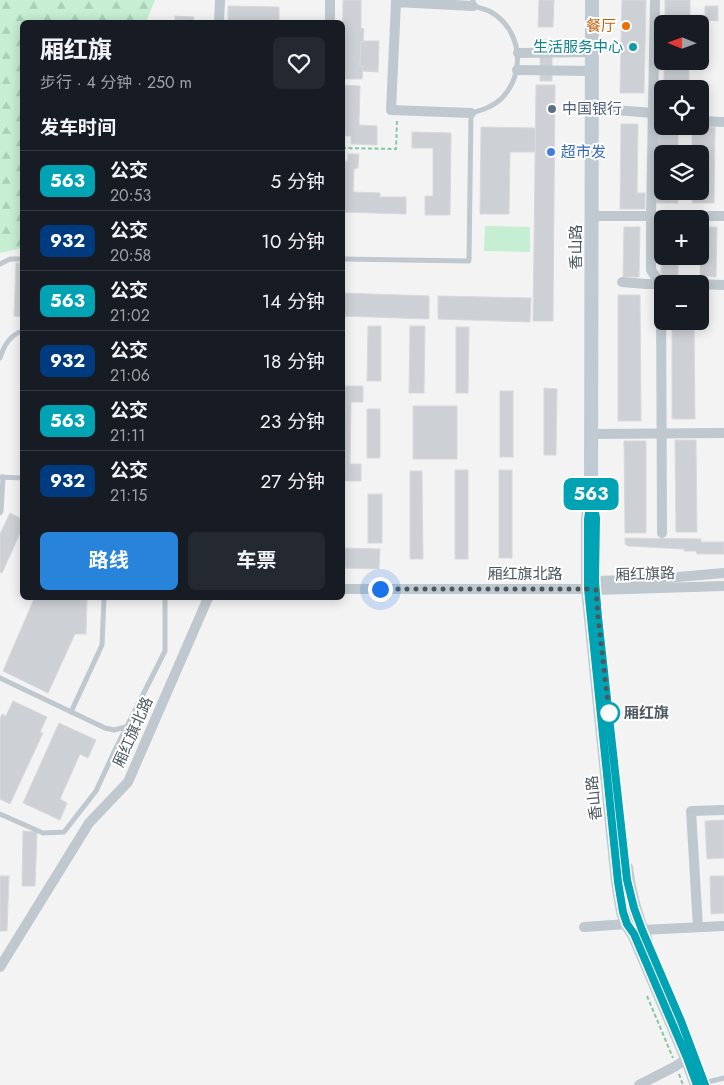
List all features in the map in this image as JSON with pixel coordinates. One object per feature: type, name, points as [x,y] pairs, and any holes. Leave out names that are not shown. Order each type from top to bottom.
[{"type":"street","points":[[219,20],[220,0]]},
{"type":"street","points":[[330,0],[330,20]]},
{"type":"street","name":"香山路","points":[[592,0],[592,494],[596,518],[593,587],[618,882],[627,924],[634,934],[687,1058],[702,1084]]},
{"type":"street","points":[[655,0],[657,80]]},
{"type":"street","points":[[471,113],[391,110],[396,2],[473,3]]},
{"type":"street","points":[[518,53],[592,52]]},
{"type":"street","points":[[517,70],[592,71]]},
{"type":"street","points":[[592,106],[654,115]]},
{"type":"street","points":[[709,121],[724,122]]},
{"type":"street","points":[[655,275],[651,270],[651,216],[657,135]]},
{"type":"street","points":[[592,216],[724,216]]},
{"type":"street","points":[[622,282],[654,284]]},
{"type":"street","points":[[709,284],[724,284]]},
{"type":"street","points":[[662,330],[662,532]]},
{"type":"street","points":[[592,434],[724,433]]},
{"type":"street","name":"厢红旗路","points":[[593,587],[724,573]]},
{"type":"street","name":"厢红旗路","points":[[593,587],[724,586]]},
{"type":"street","name":"香山路","points":[[593,587],[627,880],[642,930],[681,1021],[702,1084]]},
{"type":"street","name":"厢红旗北路","points":[[345,589],[593,587]]},
{"type":"street","name":"厢红旗北路","points":[[0,967],[89,823],[128,782],[207,600]]},
{"type":"street","points":[[698,927],[691,811],[724,810]]},
{"type":"street","points":[[584,926],[627,924],[642,930],[724,926]]},
{"type":"street","points":[[639,1085],[676,1066],[687,1058]]},
{"type":"lane","points":[[345,259],[469,261],[471,113],[487,108],[501,99],[511,85],[517,70],[518,53],[513,36],[504,22],[473,3]]},
{"type":"lane","points":[[0,264],[10,259],[20,259]]},
{"type":"lane","points":[[0,358],[4,346],[20,332]]},
{"type":"lane","points":[[0,513],[2,477],[20,478]]},
{"type":"lane","points":[[72,712],[102,645],[104,600]]},
{"type":"lane","points":[[0,814],[43,834],[64,832],[96,791],[165,650],[166,600]]},
{"type":"lane","points":[[0,678],[105,728],[114,730],[126,727]]},
{"type":"lane","points":[[702,1084],[724,1078]]},
{"type":"path","points":[[345,148],[396,149],[397,110]]},
{"type":"green space","points":[[0,0],[155,0],[147,20],[20,20],[20,248],[0,253]]},
{"type":"green space","points":[[485,226],[530,227],[530,252],[484,251]]},
{"type":"building","points":[[343,0],[361,0],[361,28],[364,29],[363,42],[361,42],[360,66],[363,66],[362,79],[345,79],[345,20],[343,20]]},
{"type":"building","points":[[539,0],[554,0],[553,27],[538,27]]},
{"type":"building","name":"生活服务中心","points":[[622,0],[646,0],[644,93],[620,93]]},
{"type":"building","points":[[665,0],[690,0],[690,15],[665,15]]},
{"type":"building","points":[[228,6],[279,7],[279,20],[228,20]]},
{"type":"building","points":[[705,6],[718,6],[718,21],[709,20],[709,15],[705,15]]},
{"type":"building","points":[[175,16],[194,17],[194,20],[175,20]]},
{"type":"building","points":[[540,40],[552,40],[552,81],[540,81]]},
{"type":"building","points":[[379,41],[378,72],[362,71],[363,66],[360,66],[361,42]]},
{"type":"building","points":[[664,70],[689,70],[689,80],[664,80]]},
{"type":"building","points":[[345,85],[360,86],[359,125],[377,126],[377,145],[351,144],[351,136],[345,136]]},
{"type":"building","points":[[536,85],[555,85],[553,321],[533,321]]},
{"type":"building","points":[[621,124],[638,124],[637,193],[645,193],[645,209],[620,209]]},
{"type":"building","points":[[481,127],[535,128],[535,152],[510,152],[509,214],[480,214]]},
{"type":"building","points":[[709,127],[715,127],[714,203],[692,203],[692,200],[709,200],[709,145],[692,145],[692,135],[709,135]]},
{"type":"building","points":[[412,132],[451,133],[450,215],[425,215],[425,196],[433,196],[433,148],[412,148]]},
{"type":"building","points":[[656,135],[678,135],[678,145],[656,145]]},
{"type":"building","points":[[348,154],[359,154],[358,168],[354,169],[353,192],[380,193],[380,197],[406,197],[406,214],[345,212],[345,161],[348,161]]},
{"type":"building","points":[[655,200],[678,200],[678,203],[655,203]]},
{"type":"building","points":[[624,227],[640,227],[639,277],[623,277]]},
{"type":"building","points":[[709,227],[717,227],[716,277],[700,275],[700,265],[709,265]]},
{"type":"building","points":[[16,263],[20,263],[20,317],[14,316]]},
{"type":"building","points":[[661,265],[678,265],[678,275],[661,275]]},
{"type":"building","points":[[345,293],[429,296],[429,319],[345,316]]},
{"type":"building","points":[[618,295],[640,295],[641,421],[618,421]]},
{"type":"building","points":[[438,296],[531,298],[530,322],[438,319]]},
{"type":"building","points":[[368,326],[381,326],[381,381],[367,381]]},
{"type":"building","points":[[410,326],[425,326],[424,393],[409,393]]},
{"type":"building","points":[[456,327],[469,327],[468,393],[456,393]]},
{"type":"building","points":[[672,330],[694,330],[695,419],[672,419]]},
{"type":"building","points":[[345,386],[363,386],[363,402],[351,402],[350,464],[361,464],[361,481],[345,481]]},
{"type":"building","points":[[544,388],[557,389],[556,455],[544,455]]},
{"type":"building","points":[[500,391],[513,391],[513,457],[500,457]]},
{"type":"building","points":[[413,406],[457,406],[457,459],[413,459]]},
{"type":"building","points":[[367,409],[380,409],[380,458],[367,458]]},
{"type":"building","points":[[675,440],[696,440],[697,532],[676,532]]},
{"type":"building","points":[[624,441],[646,441],[646,533],[625,533]]},
{"type":"building","points":[[455,470],[468,470],[468,559],[455,559]]},
{"type":"building","points":[[499,470],[512,470],[512,558],[499,558]]},
{"type":"building","points":[[410,471],[422,471],[423,559],[410,559]]},
{"type":"building","points":[[368,494],[382,494],[382,543],[368,543]]},
{"type":"building","points":[[10,513],[20,518],[20,533],[2,573],[0,572],[0,534]]},
{"type":"building","points":[[625,538],[701,539],[701,542],[724,542],[724,554],[697,554],[696,551],[684,551],[684,549],[628,546],[625,544]]},
{"type":"building","points":[[345,548],[380,549],[379,569],[345,568]]},
{"type":"building","points":[[34,600],[87,600],[86,634],[75,634],[48,693],[3,671]]},
{"type":"building","points":[[13,701],[47,717],[40,732],[43,733],[10,804],[0,799],[0,719],[2,714],[6,716]]},
{"type":"building","points":[[59,723],[96,740],[88,758],[80,754],[60,799],[67,803],[60,820],[23,803]]},
{"type":"building","points":[[724,820],[724,858],[707,859],[705,821]]},
{"type":"building","points":[[23,831],[37,832],[35,886],[22,886]]},
{"type":"building","points":[[0,876],[9,876],[7,931],[0,931]]},
{"type":"building","points":[[710,876],[724,876],[724,913],[711,914]]},
{"type":"bus line","name":"563","points":[[697,1085],[623,912],[618,882],[588,589],[588,519],[592,494],[596,518],[595,581],[598,617],[627,880],[642,930],[681,1021],[705,1085]]},
{"type":"place","name":"餐厅","points":[[626,26]]},
{"type":"place","name":"生活服务中心","points":[[633,47]]},
{"type":"place","name":"中国银行","points":[[552,109]]},
{"type":"place","name":"超市发","points":[[551,152]]},
{"type":"place","name":"厢红旗","points":[[609,713]]},
{"type":"route","points":[[380,589],[596,590],[609,713]]}]
